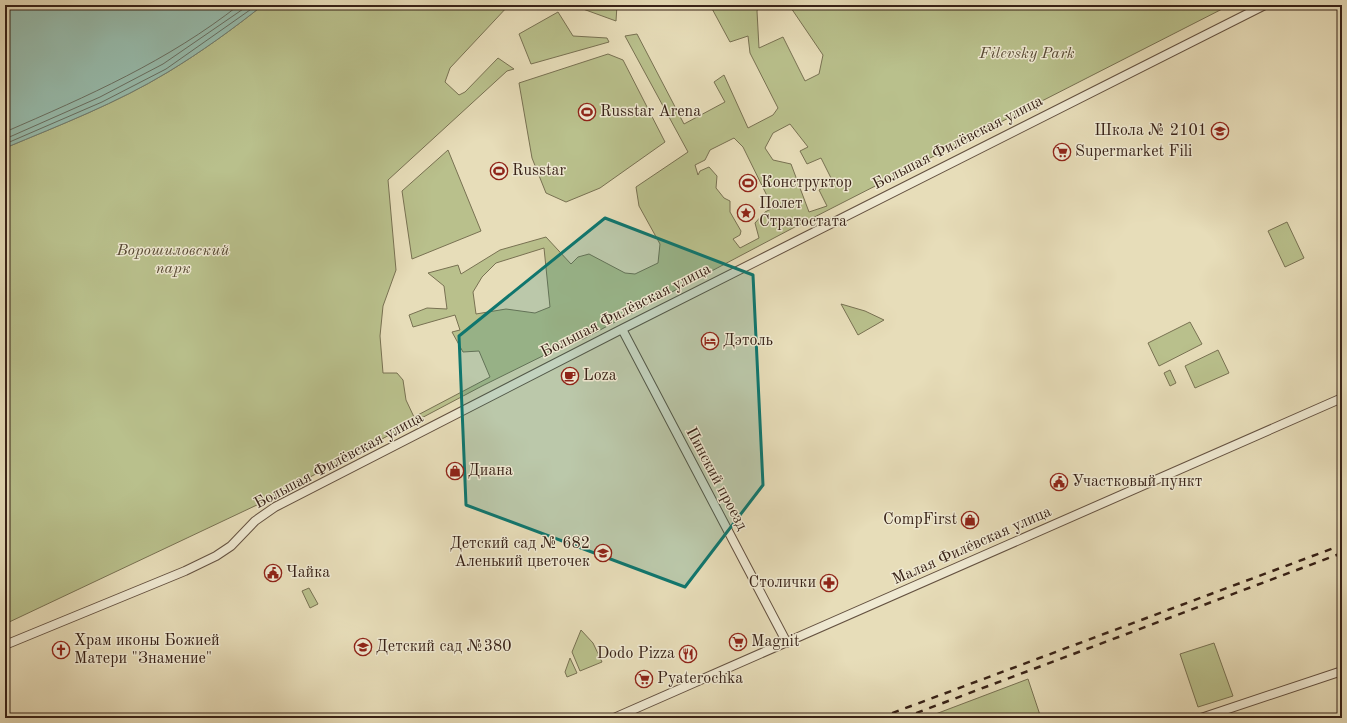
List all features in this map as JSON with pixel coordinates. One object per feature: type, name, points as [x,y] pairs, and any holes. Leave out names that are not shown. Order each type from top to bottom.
[{"type":"street","name":"Большая Филёвская улица","points":[[5,645],[185,571],[216,556],[231,546],[255,521],[270,510],[622,329],[1265,5]]},
{"type":"street","name":"Пинский проезд","points":[[622,329],[786,643]]},
{"type":"street","name":"Малая Филёвская улица","points":[[614,718],[1342,398]]},
{"type":"street","points":[[1200,718],[1342,671]]},
{"type":"highlighted area","points":[[605,218],[753,275],[763,485],[685,587],[466,505],[459,336]]},
{"type":"green space","name":"Ворошиловский парк","points":[[263,5],[509,5],[450,68],[445,82],[459,95],[465,92],[498,58],[514,69],[507,71],[388,180],[396,270],[383,306],[380,336],[383,373],[397,373],[403,380],[406,400],[414,417],[490,377],[479,351],[463,352],[452,332],[460,330],[455,315],[413,327],[409,315],[427,308],[447,309],[444,286],[428,273],[458,265],[461,274],[500,250],[546,237],[571,264],[578,257],[589,254],[625,273],[635,274],[658,263],[660,244],[639,206],[636,187],[688,152],[625,36],[637,34],[684,124],[725,102],[714,82],[724,75],[748,128],[773,115],[778,108],[750,53],[748,36],[730,42],[710,5],[759,5],[757,11],[759,48],[783,37],[805,81],[819,74],[823,55],[789,5],[1230,5],[791,229],[583,339],[577,339],[482,386],[259,504],[5,624],[5,148],[88,113],[149,83],[205,48]],"holes":[[[790,124],[808,147],[800,151],[807,164],[821,158],[833,182],[819,190],[827,206],[809,212],[791,164],[773,160],[765,148],[773,133]],[[734,138],[743,147],[773,208],[765,212],[755,223],[759,238],[740,248],[733,239],[740,235],[741,231],[730,212],[730,201],[724,198],[716,188],[717,176],[709,167],[700,171],[698,175],[695,165],[705,160],[710,150]],[[544,248],[550,307],[535,313],[506,309],[476,314],[473,292],[482,277],[496,263]]]},
{"type":"green space","points":[[582,5],[617,5],[616,21],[583,9]]},
{"type":"green space","points":[[558,12],[573,36],[607,38],[609,42],[531,64],[519,34]]},
{"type":"green space","name":"Russtar Arena","points":[[608,54],[623,60],[665,142],[600,188],[566,202],[546,193],[532,158],[519,83]]},
{"type":"green space","points":[[448,150],[481,231],[412,259],[402,191]]},
{"type":"green space","points":[[1287,222],[1304,258],[1285,267],[1268,231]]},
{"type":"green space","points":[[841,304],[865,311],[884,320],[858,335]]},
{"type":"green space","points":[[1190,322],[1202,344],[1159,366],[1148,343]]},
{"type":"green space","points":[[1218,350],[1229,373],[1195,388],[1185,366]]},
{"type":"green space","points":[[1170,370],[1176,383],[1170,386],[1164,373]]},
{"type":"green space","points":[[309,588],[318,604],[310,608],[302,591]]},
{"type":"green space","points":[[581,630],[593,643],[602,662],[580,671],[572,652]]},
{"type":"green space","points":[[1214,643],[1233,696],[1198,707],[1180,654]]},
{"type":"green space","points":[[570,658],[577,673],[567,677],[565,672]]},
{"type":"green space","points":[[1028,679],[1041,718],[925,718]]},
{"type":"water","points":[[19,5],[263,5],[205,48],[149,83],[88,113],[5,148],[5,8],[14,8]]},
{"type":"railway","points":[[879,718],[1342,545]]},
{"type":"railway","points":[[903,718],[1342,553]]},
{"type":"place","name":"Russtar Arena","points":[[587,112]]},
{"type":"place","name":"Школа № 2101","points":[[1220,131]]},
{"type":"place","name":"Supermarket Fili","points":[[1062,152]]},
{"type":"place","name":"Russtar","points":[[499,171]]},
{"type":"place","name":"Конструктор","points":[[748,183]]},
{"type":"place","name":"Полет Стратостата","points":[[746,213]]},
{"type":"place","name":"Дэтоль","points":[[710,341]]},
{"type":"place","name":"Loza","points":[[570,376]]},
{"type":"place","name":"Диана","points":[[455,471]]},
{"type":"place","name":"Участковый пункт","points":[[1059,482]]},
{"type":"place","name":"CompFirst","points":[[970,520]]},
{"type":"place","name":"Детский сад № 682 Аленький цветочек","points":[[603,553]]},
{"type":"place","name":"Чайка","points":[[273,573]]},
{"type":"place","name":"Столички","points":[[829,583]]},
{"type":"place","name":"Magnit","points":[[738,642]]},
{"type":"place","name":"Детский сад №380","points":[[363,647]]},
{"type":"place","name":"Храм иконы Божией Матери \"Знамение\"","points":[[61,650]]},
{"type":"place","name":"Dodo Pizza","points":[[688,654]]},
{"type":"place","name":"Pyaterochka","points":[[644,679]]},
{"type":"park label","name":"Filevsky Park","points":[[1027,54]]}]
